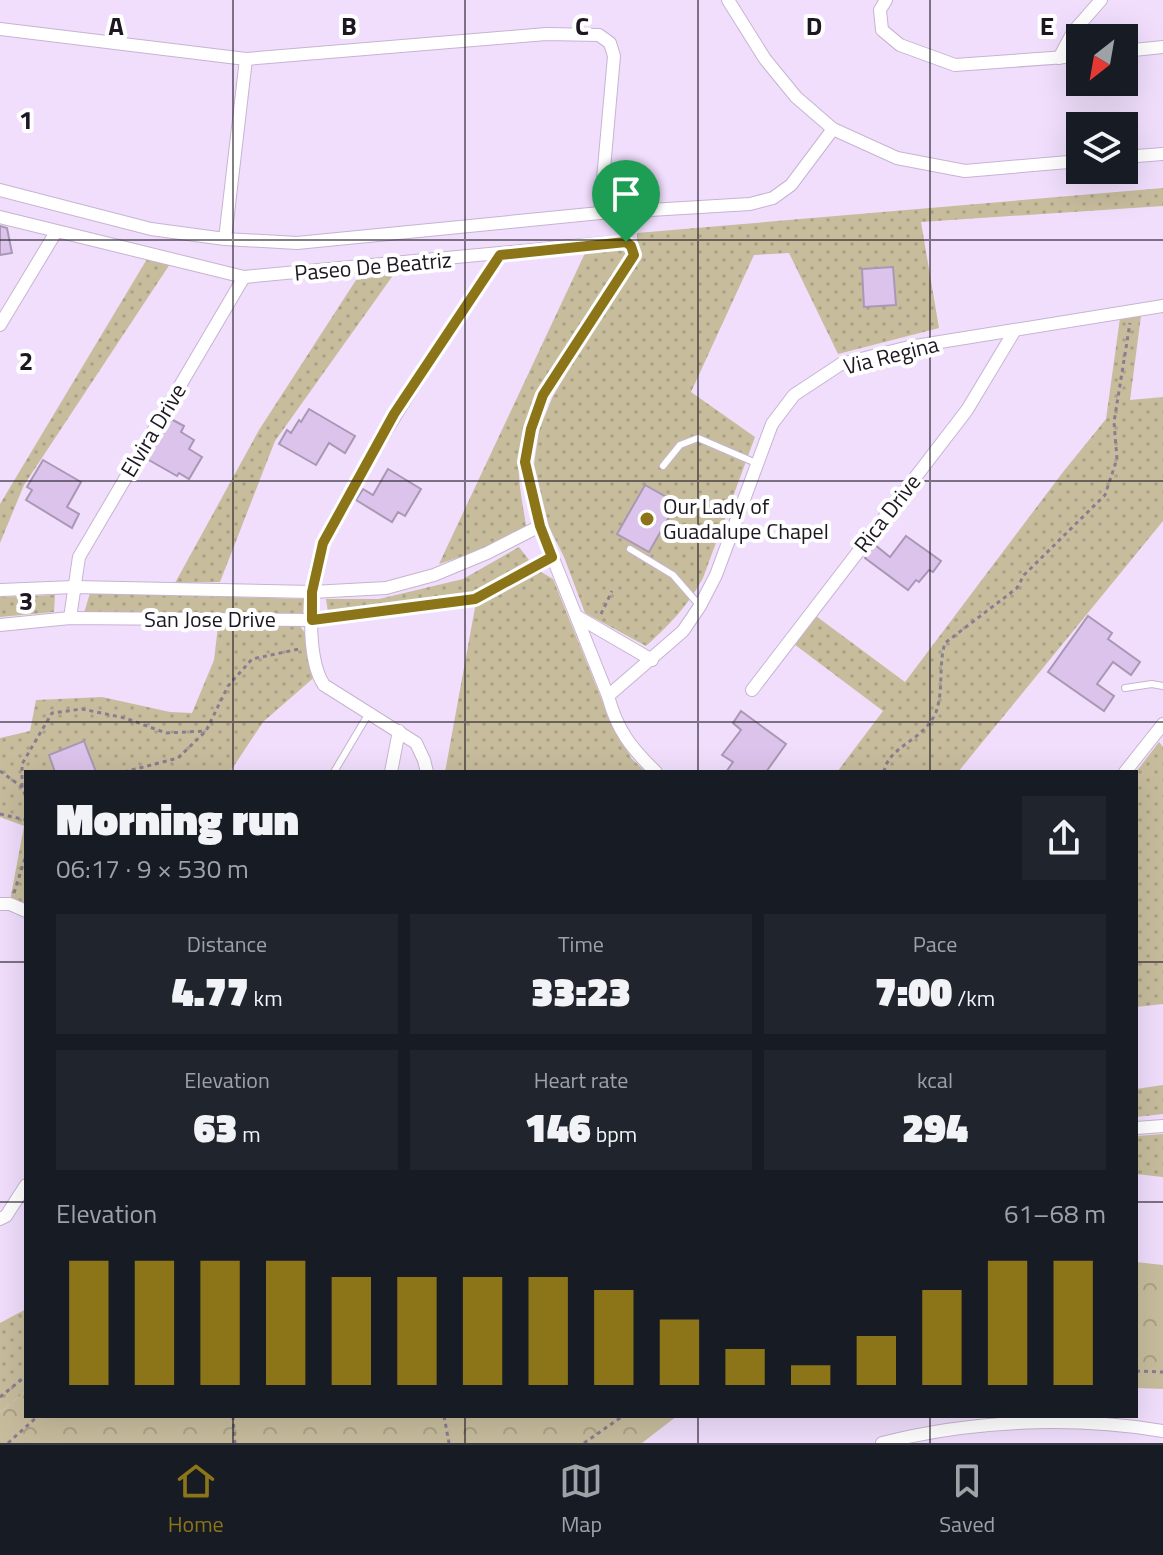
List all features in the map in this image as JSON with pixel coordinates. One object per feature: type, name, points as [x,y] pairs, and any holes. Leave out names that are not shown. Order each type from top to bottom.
[{"type":"street","points":[[728,0],[765,59],[796,97],[833,129],[897,158],[965,171],[1066,162]]},
{"type":"street","points":[[886,0],[880,10],[882,30],[900,45],[955,65],[1066,57]]},
{"type":"street","points":[[1059,58],[1073,32],[1101,0]]},
{"type":"street","points":[[0,29],[246,59],[546,34],[599,35],[610,43],[614,56],[600,213]]},
{"type":"street","points":[[1138,50],[1163,47]]},
{"type":"street","points":[[225,239],[246,59]]},
{"type":"street","points":[[0,190],[151,229],[225,239],[297,243],[600,213],[750,204],[773,198],[791,185],[833,129]]},
{"type":"street","points":[[1138,156],[1163,154]]},
{"type":"street","name":"Paseo De Beatriz","points":[[0,217],[244,277],[626,242],[634,255],[543,395],[531,429],[525,462],[540,526]]},
{"type":"street","points":[[0,325],[56,232]]},
{"type":"street","points":[[426,770],[416,743],[324,685],[318,677],[313,646],[312,592],[323,543],[394,414],[500,255]]},
{"type":"street","name":"Elvira Drive","points":[[70,618],[79,557],[244,277]]},
{"type":"street","name":"Via Regina","points":[[608,696],[683,631],[700,606],[716,575],[772,424],[794,395],[841,364],[909,347],[1163,306]]},
{"type":"street","name":"Rica Drive","points":[[752,690],[967,410],[1015,330]]},
{"type":"street","points":[[540,526],[578,617],[615,721],[638,755],[654,770]]},
{"type":"street","name":"San Jose Drive","points":[[0,590],[74,587],[312,592],[386,588],[434,575],[540,526]]},
{"type":"street","name":"San Jose Drive","points":[[0,625],[70,618],[312,620],[475,599],[552,557]]},
{"type":"street","points":[[578,617],[652,660]]},
{"type":"street","points":[[1127,770],[1163,724]]},
{"type":"street","points":[[391,770],[399,731]]},
{"type":"street","points":[[5,904],[24,910]]},
{"type":"street","points":[[1138,1128],[1163,1126]]},
{"type":"street","points":[[0,1219],[6,1216],[24,1188]]},
{"type":"street","points":[[882,1443],[952,1429],[1005,1424],[1065,1422],[1163,1431]]},
{"type":"lane","points":[[663,466],[680,445],[698,438],[756,463]]},
{"type":"lane","points":[[630,549],[673,575],[700,606]]},
{"type":"lane","points":[[1125,688],[1152,684],[1163,686]]},
{"type":"lane","points":[[335,770],[369,713]]},
{"type":"path","points":[[884,770],[891,753],[908,745],[936,712],[941,655],[945,643],[1017,588],[1024,575],[1105,495],[1117,459],[1114,422],[1132,311]]},
{"type":"path","points":[[594,628],[612,591]]},
{"type":"path","points":[[132,770],[178,758],[206,731],[228,686],[252,659],[313,646]]},
{"type":"path","points":[[24,792],[22,764],[52,713],[82,709],[125,718],[166,733],[206,731]]},
{"type":"path","points":[[0,771],[22,787]]},
{"type":"path","points":[[0,814],[24,820]]},
{"type":"path","points":[[5,904],[24,860]]},
{"type":"path","points":[[1138,1371],[1163,1372]]},
{"type":"path","points":[[0,1397],[24,1378]]},
{"type":"path","points":[[8,1443],[36,1418]]},
{"type":"path","points":[[233,1418],[235,1443]]},
{"type":"path","points":[[444,1418],[449,1443]]},
{"type":"path","points":[[584,1443],[620,1418]]},
{"type":"green space","points":[[1163,188],[1163,206],[921,222],[939,328],[838,354],[789,253],[754,255],[691,392],[755,437],[703,578],[678,615],[646,646],[585,613],[549,527],[534,464],[539,430],[553,396],[637,255],[637,233]]},
{"type":"green space","points":[[605,247],[626,250],[627,258],[561,354],[523,433],[519,475],[526,526],[489,547],[439,564],[586,251]]},
{"type":"green space","points":[[147,259],[170,264],[24,485],[0,543],[0,504]]},
{"type":"green space","points":[[394,274],[275,441],[220,582],[175,583],[259,430],[356,280]]},
{"type":"green space","points":[[1141,316],[1130,400],[1163,397],[1163,521],[960,770],[839,770],[883,711],[794,644],[816,616],[905,682],[1106,419],[1120,318]]},
{"type":"green space","points":[[519,547],[529,560],[471,593],[379,608],[328,612],[326,599],[379,599],[463,579]]},
{"type":"green space","points":[[536,569],[553,579],[612,725],[632,759],[644,770],[445,770],[476,602]]},
{"type":"green space","points":[[90,593],[304,599],[303,613],[84,613]]},
{"type":"green space","points":[[55,595],[54,612],[0,617],[0,597]]},
{"type":"green space","points":[[218,626],[300,626],[310,640],[318,674],[263,722],[231,770],[24,770],[24,826],[0,817],[0,738],[30,731],[36,700],[102,697],[170,712],[192,713],[214,660]]},
{"type":"green space","points":[[1159,742],[1163,747],[1163,1004],[1138,1007],[1138,770]]},
{"type":"green space","points":[[24,826],[24,905],[10,901]]},
{"type":"green space","points":[[1163,1085],[1163,1114],[1138,1117],[1138,1089]]},
{"type":"green space","points":[[1163,1134],[1163,1177],[1138,1174],[1138,1136]]},
{"type":"green space","points":[[1138,1262],[1163,1265],[1163,1389],[1138,1388]]},
{"type":"green space","points":[[24,1310],[24,1393],[0,1412],[0,1323]]},
{"type":"green space","points":[[24,1393],[24,1418],[674,1418],[642,1443],[0,1443],[0,1412]]},
{"type":"building","points":[[0,226],[7,228],[12,253],[0,255]]},
{"type":"building","points":[[893,267],[896,305],[864,307],[862,269]]},
{"type":"building","points":[[309,409],[355,436],[345,453],[329,443],[316,465],[279,444],[287,430],[291,433]]},
{"type":"building","points":[[171,419],[184,426],[181,432],[194,440],[189,449],[202,457],[189,479],[179,473],[177,476],[147,459]]},
{"type":"building","points":[[43,460],[81,482],[67,507],[79,514],[72,528],[26,500],[32,490],[27,487]]},
{"type":"building","points":[[388,469],[421,489],[405,516],[398,512],[392,522],[356,500],[363,489],[373,495]]},
{"type":"building","name":"Our Lady of Guadalupe Chapel","points":[[645,485],[677,503],[649,552],[617,534]]},
{"type":"building","points":[[906,536],[941,561],[933,572],[929,570],[908,590],[865,558],[875,545],[890,557]]},
{"type":"building","points":[[1088,616],[1112,633],[1108,639],[1140,662],[1131,675],[1113,662],[1097,684],[1114,696],[1104,711],[1048,672]]},
{"type":"building","points":[[741,711],[786,744],[767,770],[727,770],[733,762],[722,755],[741,730],[733,723]]},
{"type":"building","points":[[84,741],[95,770],[54,770],[49,755]]},
{"type":"place","name":"Our Lady of Guadalupe Chapel","points":[[647,519]]},
{"type":"route","points":[[626,242],[634,255],[543,395],[531,429],[525,462],[540,526],[552,557],[475,599],[312,620],[312,592],[323,543],[394,414],[500,255],[626,242]]}]
